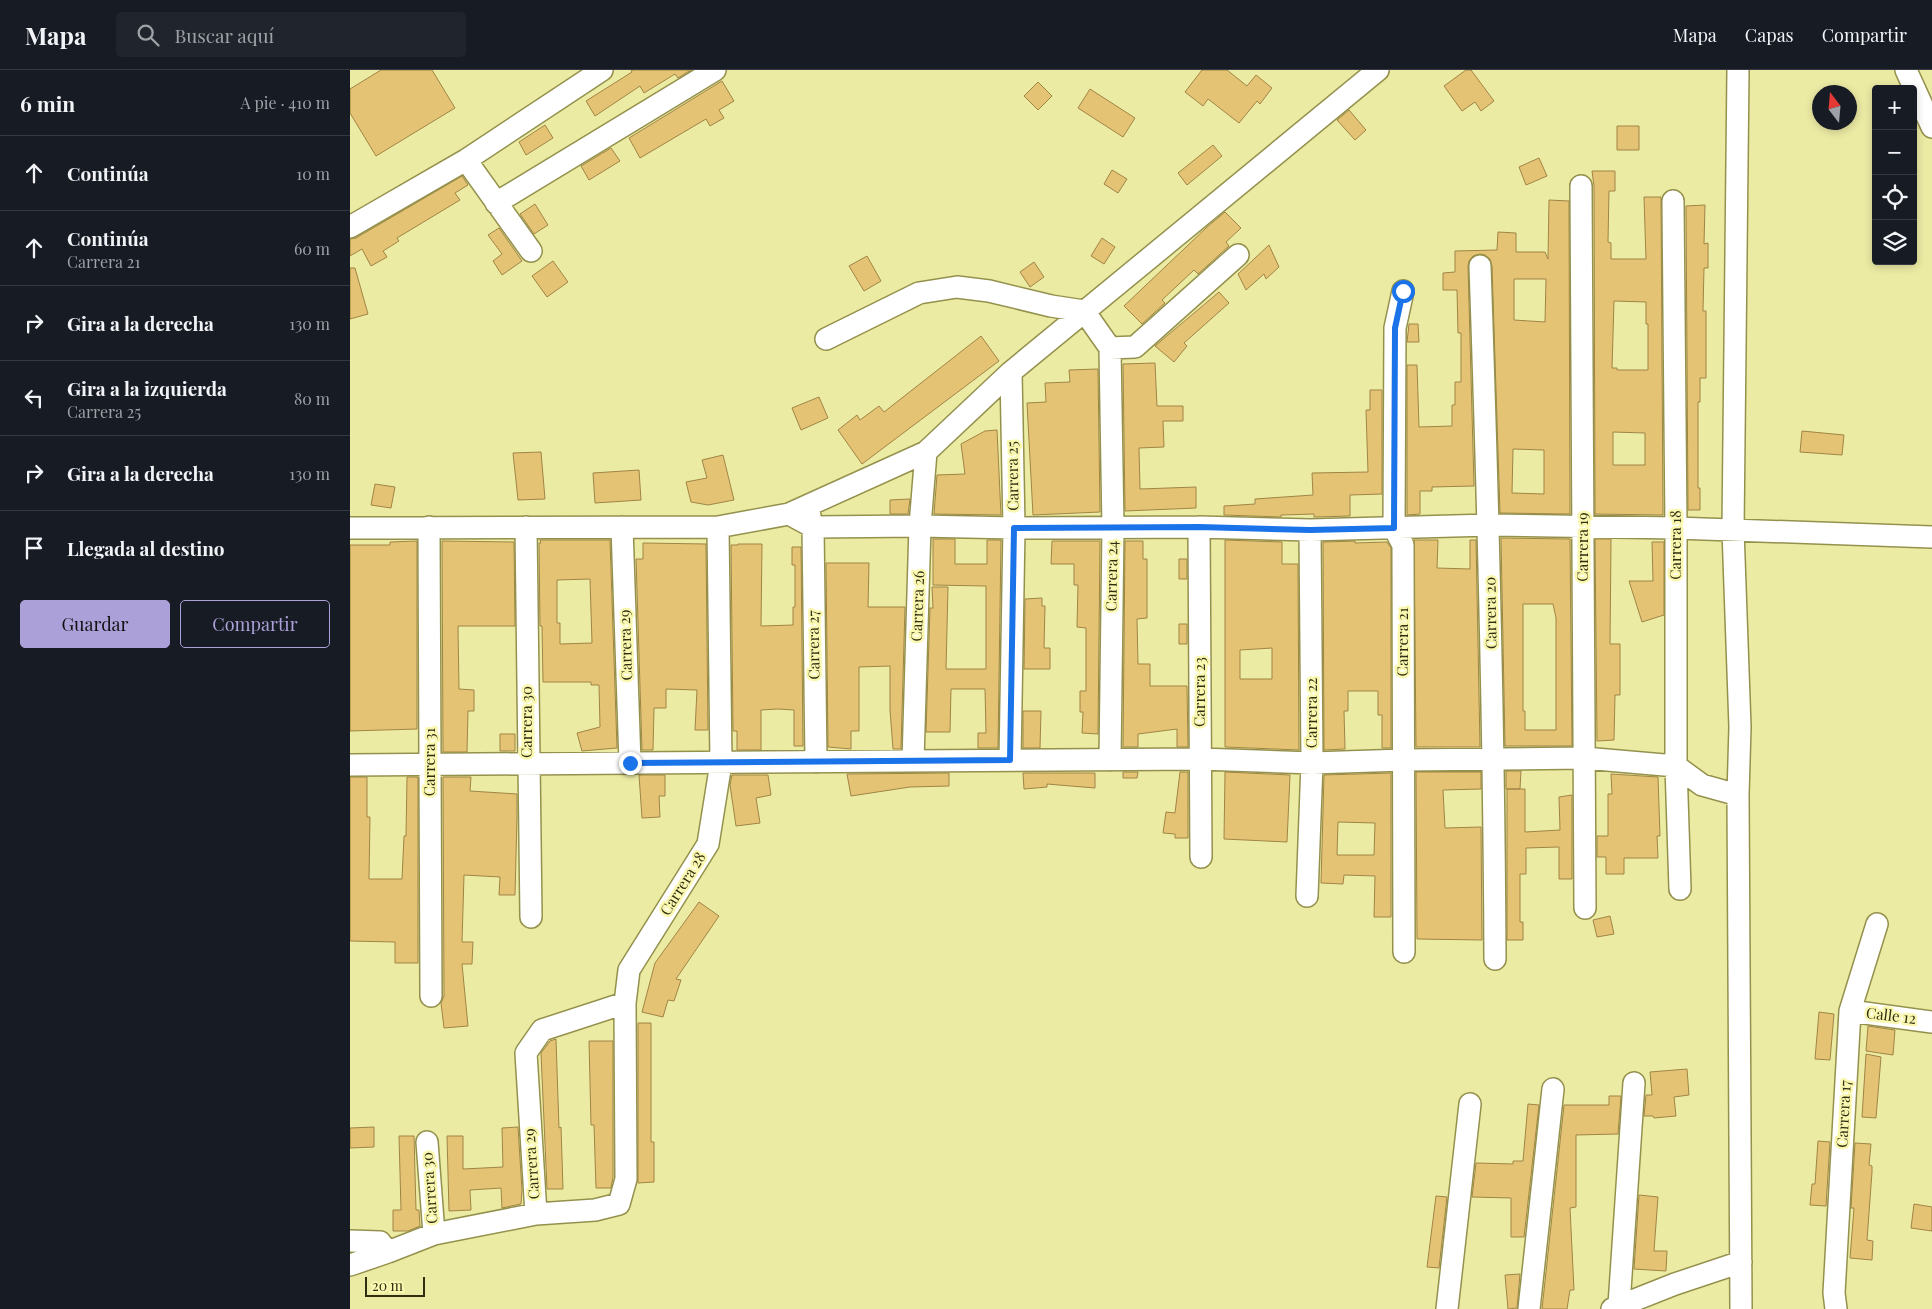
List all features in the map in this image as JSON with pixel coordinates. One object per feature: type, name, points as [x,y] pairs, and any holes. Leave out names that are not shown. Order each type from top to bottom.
[{"type":"street","points":[[350,227],[466,160],[602,70]]},
{"type":"street","points":[[496,203],[715,70]]},
{"type":"street","points":[[350,528],[718,527],[789,514],[926,452],[1011,372],[1084,310],[1378,70]]},
{"type":"street","points":[[1738,70],[1733,530],[1740,727],[1738,795],[1741,1309]]},
{"type":"street","points":[[1906,70],[1923,88],[1932,127]]},
{"type":"street","points":[[466,160],[531,251]]},
{"type":"street","name":"Carrera 19","points":[[1581,186],[1585,908]]},
{"type":"street","name":"Carrera 18","points":[[1673,201],[1676,766],[1680,889]]},
{"type":"street","points":[[826,339],[920,293],[957,287],[989,291],[1051,306],[1084,310],[1110,348],[1135,347],[1238,255]]},
{"type":"street","name":"Carrera 20","points":[[1480,266],[1489,525],[1494,758],[1495,960]]},
{"type":"street","name":"Carrera 21","points":[[1403,291],[1395,333],[1394,528],[1403,545],[1404,952]]},
{"type":"street","name":"Carrera 24","points":[[1110,348],[1113,528],[1110,760]]},
{"type":"street","name":"Carrera 25","points":[[1010,760],[1014,528],[1011,372]]},
{"type":"street","name":"Carrera 26","points":[[914,761],[920,526],[926,452]]},
{"type":"street","name":"Carrera 27","points":[[812,503],[810,520],[812,527],[816,762]]},
{"type":"street","points":[[789,514],[812,527],[1199,527],[1310,530],[1489,525],[1582,528],[1676,528],[1932,537]]},
{"type":"street","name":"Carrera 31","points":[[429,527],[431,996]]},
{"type":"street","name":"Carrera 30","points":[[526,527],[530,917]]},
{"type":"street","name":"Carrera 29","points":[[622,527],[630,763]]},
{"type":"street","name":"Carrera 28","points":[[536,1214],[595,1210],[619,1204],[626,1179],[626,1003],[629,970],[708,844],[721,762],[718,527]]},
{"type":"street","name":"Carrera 23","points":[[1199,527],[1201,857]]},
{"type":"street","name":"Carrera 22","points":[[1307,896],[1312,763],[1310,530]]},
{"type":"street","points":[[350,765],[1200,759],[1312,763],[1494,758],[1584,758],[1676,766],[1702,785],[1738,795]]},
{"type":"street","name":"Carrera 17","points":[[1836,1309],[1834,1293],[1850,1011],[1877,924]]},
{"type":"street","name":"Carrera 29","points":[[536,1214],[526,1053],[542,1030],[626,1003]]},
{"type":"street","name":"Calle 12","points":[[1850,1011],[1932,1022]]},
{"type":"street","points":[[1634,1083],[1616,1307],[1675,1284],[1741,1262]]},
{"type":"street","points":[[1529,1309],[1553,1089]]},
{"type":"street","points":[[1447,1309],[1470,1104]]},
{"type":"street","name":"Carrera 30","points":[[426,1142],[434,1234]]},
{"type":"street","points":[[350,1265],[434,1234],[536,1214]]},
{"type":"street","points":[[350,1241],[380,1242],[388,1252]]},
{"type":"building","points":[[381,70],[432,70],[455,108],[376,156],[350,113],[350,89]]},
{"type":"building","points":[[631,70],[691,70],[678,78],[675,74],[644,93],[640,86],[595,116],[586,101],[632,72]]},
{"type":"building","points":[[1202,70],[1227,70],[1247,86],[1256,75],[1272,88],[1260,104],[1257,101],[1239,123],[1208,99],[1203,106],[1185,92]]},
{"type":"building","points":[[1466,70],[1471,70],[1494,101],[1481,111],[1475,102],[1462,111],[1444,86]]},
{"type":"building","points":[[722,81],[734,101],[719,110],[724,118],[710,126],[706,119],[640,158],[629,138]]},
{"type":"building","points":[[1038,82],[1052,96],[1038,110],[1024,96]]},
{"type":"building","points":[[1090,89],[1135,118],[1123,137],[1078,108]]},
{"type":"building","points":[[1349,110],[1366,130],[1355,140],[1337,120]]},
{"type":"building","points":[[545,125],[553,138],[526,155],[519,142]]},
{"type":"building","points":[[1617,126],[1639,126],[1639,150],[1617,150]]},
{"type":"building","points":[[1213,145],[1222,156],[1187,185],[1178,173]]},
{"type":"building","points":[[611,148],[620,161],[589,180],[581,166]]},
{"type":"building","points":[[1539,158],[1547,176],[1526,185],[1519,167]]},
{"type":"building","points":[[1112,170],[1127,179],[1118,193],[1104,184]]},
{"type":"building","points":[[1592,171],[1615,171],[1615,191],[1609,191],[1608,242],[1611,243],[1611,259],[1646,259],[1644,197],[1661,197],[1663,515],[1595,514],[1594,186]],"holes":[[[1614,301],[1646,302],[1648,370],[1617,370],[1617,368],[1612,368]],[[1613,432],[1645,433],[1645,465],[1613,465]]]},
{"type":"building","points":[[462,176],[468,185],[455,193],[460,200],[397,238],[399,241],[383,251],[387,257],[371,266],[362,249],[350,256],[350,239],[356,238]]},
{"type":"building","points":[[1549,200],[1569,201],[1570,514],[1500,513],[1492,266],[1490,259],[1480,254],[1473,256],[1468,266],[1474,486],[1432,487],[1432,491],[1420,491],[1420,514],[1407,515],[1407,365],[1417,365],[1419,427],[1452,426],[1452,405],[1455,405],[1455,382],[1461,382],[1461,333],[1458,333],[1457,290],[1443,290],[1443,273],[1455,272],[1455,251],[1497,250],[1498,232],[1516,233],[1516,252],[1545,252],[1548,259]],"holes":[[[1514,279],[1546,279],[1545,322],[1514,320]],[[1513,449],[1544,450],[1544,494],[1512,493]]]},
{"type":"building","points":[[535,204],[548,225],[534,234],[520,214]]},
{"type":"building","points":[[1705,205],[1704,244],[1708,243],[1708,268],[1704,268],[1703,311],[1706,311],[1706,378],[1700,378],[1700,402],[1698,402],[1698,488],[1700,488],[1700,510],[1688,510],[1686,206]]},
{"type":"building","points":[[1225,212],[1241,228],[1226,242],[1229,246],[1198,274],[1194,270],[1162,300],[1165,303],[1142,324],[1124,306]]},
{"type":"building","points":[[499,228],[522,261],[502,275],[493,261],[502,254],[488,235]]},
{"type":"building","points":[[1102,238],[1115,247],[1104,264],[1091,256]]},
{"type":"building","points":[[1269,245],[1279,267],[1266,279],[1264,274],[1246,290],[1238,274]]},
{"type":"building","points":[[867,256],[881,281],[864,291],[849,266]]},
{"type":"building","points":[[553,261],[568,282],[547,297],[532,276]]},
{"type":"building","points":[[1034,262],[1044,277],[1030,287],[1020,272]]},
{"type":"building","points":[[350,268],[355,268],[368,314],[350,319]]},
{"type":"building","points":[[1219,292],[1229,303],[1184,343],[1187,346],[1174,362],[1155,346]]},
{"type":"building","points":[[1409,324],[1418,324],[1419,342],[1407,342]]},
{"type":"building","points":[[981,336],[999,361],[862,464],[838,430],[857,415],[860,420],[879,406],[884,412]]},
{"type":"building","points":[[1155,363],[1157,406],[1183,406],[1183,421],[1163,421],[1164,447],[1139,448],[1140,489],[1196,487],[1196,508],[1125,511],[1123,364]]},
{"type":"building","points":[[1098,369],[1100,512],[1033,515],[1027,403],[1046,402],[1045,383],[1070,382],[1069,370]]},
{"type":"building","points":[[1370,390],[1382,390],[1382,494],[1350,495],[1350,516],[1314,517],[1314,514],[1281,515],[1281,517],[1224,515],[1224,506],[1255,504],[1255,499],[1313,495],[1312,473],[1368,472],[1366,410],[1370,410]]},
{"type":"building","points":[[819,397],[828,418],[801,430],[792,408]]},
{"type":"building","points":[[997,430],[1001,515],[934,514],[937,475],[965,474],[961,444],[985,431]]},
{"type":"building","points":[[1802,431],[1844,435],[1842,455],[1800,452]]},
{"type":"building","points":[[541,452],[545,499],[518,500],[513,453]]},
{"type":"building","points":[[723,455],[734,500],[708,505],[691,502],[686,482],[707,478],[702,460]]},
{"type":"building","points":[[639,470],[641,500],[595,503],[593,473]]},
{"type":"building","points":[[375,484],[395,487],[391,508],[371,505]]},
{"type":"building","points":[[910,499],[908,514],[890,514],[890,500]]},
{"type":"building","points":[[1501,538],[1570,539],[1572,746],[1505,746]],"holes":[[[1523,604],[1553,604],[1556,618],[1556,730],[1525,730],[1525,711],[1523,711]]]},
{"type":"building","points":[[933,539],[955,539],[955,564],[987,564],[987,540],[1001,540],[998,748],[978,748],[978,733],[986,733],[985,689],[951,689],[950,732],[926,732],[930,608],[933,608],[932,587],[948,587],[946,669],[986,669],[986,586],[933,585]]},
{"type":"building","points":[[1595,539],[1611,539],[1610,644],[1620,644],[1620,695],[1615,695],[1614,740],[1597,741]]},
{"type":"building","points":[[540,540],[610,540],[617,748],[582,751],[577,733],[600,727],[599,685],[591,685],[591,682],[543,682],[542,626],[540,626],[539,543],[541,543]],"holes":[[[590,579],[592,643],[560,644],[560,623],[557,623],[557,580]]]},
{"type":"building","points":[[1225,540],[1282,542],[1282,564],[1298,564],[1299,750],[1225,747]],"holes":[[[1272,648],[1272,679],[1240,679],[1240,650]]]},
{"type":"building","points":[[1414,540],[1438,540],[1437,568],[1470,569],[1470,540],[1476,540],[1480,747],[1416,747]]},
{"type":"building","points":[[417,541],[417,729],[350,731],[350,545],[390,545],[390,542]]},
{"type":"building","points":[[442,541],[514,542],[515,626],[458,626],[459,689],[474,690],[474,711],[468,711],[467,752],[443,752]]},
{"type":"building","points":[[1052,541],[1100,541],[1098,734],[1082,733],[1083,712],[1080,712],[1080,691],[1086,691],[1086,628],[1077,627],[1078,585],[1074,585],[1074,564],[1051,564]]},
{"type":"building","points":[[1125,541],[1143,541],[1143,559],[1147,559],[1147,618],[1137,619],[1138,664],[1150,664],[1150,686],[1187,686],[1188,747],[1177,747],[1177,729],[1138,734],[1138,747],[1123,747]]},
{"type":"building","points":[[1355,541],[1355,543],[1387,542],[1391,548],[1391,748],[1382,748],[1382,715],[1378,715],[1378,691],[1348,691],[1348,711],[1344,711],[1345,749],[1324,750],[1323,542]]},
{"type":"building","points":[[1652,542],[1664,542],[1664,615],[1642,622],[1629,581],[1653,581]]},
{"type":"building","points":[[643,543],[706,544],[708,730],[695,730],[697,690],[666,689],[666,708],[654,708],[653,750],[642,750],[636,559],[643,559]]},
{"type":"building","points":[[762,544],[761,626],[793,625],[795,565],[792,565],[792,547],[801,547],[803,746],[794,746],[794,710],[761,710],[761,750],[737,750],[737,731],[733,731],[731,545]]},
{"type":"building","points":[[1179,559],[1187,559],[1187,579],[1179,579]]},
{"type":"building","points":[[826,563],[869,563],[868,607],[905,607],[901,749],[893,749],[890,710],[890,666],[859,667],[859,731],[851,731],[851,749],[828,747]]},
{"type":"building","points":[[1042,598],[1042,606],[1045,606],[1044,648],[1050,648],[1050,669],[1024,669],[1025,599]]},
{"type":"building","points":[[1179,624],[1187,624],[1187,644],[1179,644]]},
{"type":"building","points":[[1023,711],[1041,711],[1040,748],[1023,748]]},
{"type":"building","points":[[500,734],[515,734],[515,751],[500,751]]},
{"type":"building","points":[[1506,771],[1521,771],[1520,789],[1506,789]]},
{"type":"building","points":[[1123,772],[1138,772],[1137,778],[1123,778]]},
{"type":"building","points":[[1180,772],[1188,772],[1188,838],[1175,838],[1175,834],[1163,833],[1166,812],[1175,813]]},
{"type":"building","points":[[1225,772],[1290,775],[1287,842],[1224,839]]},
{"type":"building","points":[[1416,772],[1481,772],[1481,789],[1443,790],[1445,828],[1481,827],[1482,940],[1417,939]]},
{"type":"building","points":[[949,773],[949,786],[910,787],[851,796],[847,774]]},
{"type":"building","points":[[1023,773],[1095,773],[1095,788],[1047,784],[1047,787],[1024,789]]},
{"type":"building","points":[[1391,773],[1391,917],[1374,917],[1375,876],[1344,875],[1343,884],[1321,883],[1324,775]],"holes":[[[1338,822],[1375,823],[1374,855],[1337,855]]]},
{"type":"building","points":[[1611,774],[1658,777],[1660,836],[1657,836],[1658,858],[1624,858],[1624,874],[1606,874],[1606,857],[1597,857],[1597,836],[1608,836],[1608,794],[1612,794]]},
{"type":"building","points":[[639,775],[665,775],[665,796],[659,796],[660,817],[642,818]]},
{"type":"building","points":[[732,775],[768,775],[771,795],[756,798],[760,823],[736,826],[730,785]]},
{"type":"building","points":[[350,777],[367,777],[367,817],[370,817],[369,879],[402,879],[404,836],[406,836],[407,777],[418,777],[418,963],[395,963],[395,942],[350,941]]},
{"type":"building","points":[[443,777],[471,777],[470,791],[517,794],[515,895],[499,895],[500,877],[464,875],[462,942],[473,942],[472,964],[462,964],[468,1026],[444,1028],[441,1003],[444,996]]},
{"type":"building","points":[[1507,789],[1525,789],[1525,832],[1560,830],[1559,797],[1572,795],[1572,879],[1559,879],[1559,847],[1526,848],[1526,874],[1520,874],[1520,922],[1523,922],[1523,940],[1507,940]]},
{"type":"building","points":[[699,902],[719,916],[676,979],[681,980],[674,1001],[668,1000],[663,1017],[642,1012],[655,963]]},
{"type":"building","points":[[1610,916],[1614,934],[1597,937],[1593,920]]},
{"type":"building","points":[[1819,1012],[1834,1014],[1830,1060],[1815,1059]]},
{"type":"building","points":[[638,1023],[651,1023],[651,1142],[654,1142],[654,1182],[638,1183]]},
{"type":"building","points":[[1868,1026],[1895,1030],[1893,1055],[1866,1051]]},
{"type":"building","points":[[556,1039],[563,1189],[547,1189],[541,1053],[550,1041]]},
{"type":"building","points":[[589,1041],[613,1041],[613,1177],[611,1188],[596,1188],[594,1125],[591,1125]]},
{"type":"building","points":[[1866,1054],[1881,1057],[1876,1118],[1862,1117]]},
{"type":"building","points":[[1687,1069],[1689,1095],[1674,1097],[1676,1116],[1654,1118],[1653,1116],[1644,1116],[1646,1095],[1652,1095],[1650,1072]]},
{"type":"building","points":[[1609,1096],[1621,1096],[1618,1134],[1576,1135],[1576,1207],[1570,1208],[1574,1290],[1570,1290],[1567,1309],[1542,1309],[1564,1105],[1609,1105]]},
{"type":"building","points":[[1528,1104],[1539,1105],[1524,1237],[1511,1237],[1511,1198],[1472,1197],[1476,1163],[1513,1164],[1513,1161],[1523,1161]]},
{"type":"building","points":[[374,1127],[374,1147],[350,1148],[350,1128]]},
{"type":"building","points":[[518,1127],[522,1190],[521,1204],[502,1208],[501,1188],[470,1190],[471,1210],[449,1211],[447,1136],[463,1136],[463,1169],[503,1167],[502,1128]]},
{"type":"building","points":[[399,1136],[414,1136],[416,1210],[419,1210],[420,1226],[408,1231],[393,1231],[393,1210],[401,1210]]},
{"type":"building","points":[[1818,1141],[1830,1142],[1826,1206],[1810,1205],[1812,1184],[1815,1184]]},
{"type":"building","points":[[1855,1143],[1871,1144],[1869,1165],[1872,1166],[1872,1172],[1867,1240],[1873,1241],[1872,1260],[1850,1258],[1854,1208],[1851,1208]]},
{"type":"building","points":[[1639,1195],[1658,1197],[1654,1251],[1667,1251],[1666,1271],[1634,1269]]},
{"type":"building","points":[[1436,1196],[1447,1197],[1439,1268],[1427,1267]]},
{"type":"building","points":[[1914,1204],[1932,1207],[1932,1231],[1911,1228]]},
{"type":"building","points":[[1520,1274],[1517,1308],[1508,1309],[1505,1275]]},
{"type":"route","points":[[630,763],[1010,760],[1014,528],[1199,527],[1310,530],[1394,528],[1395,328],[1403,291]]}]
